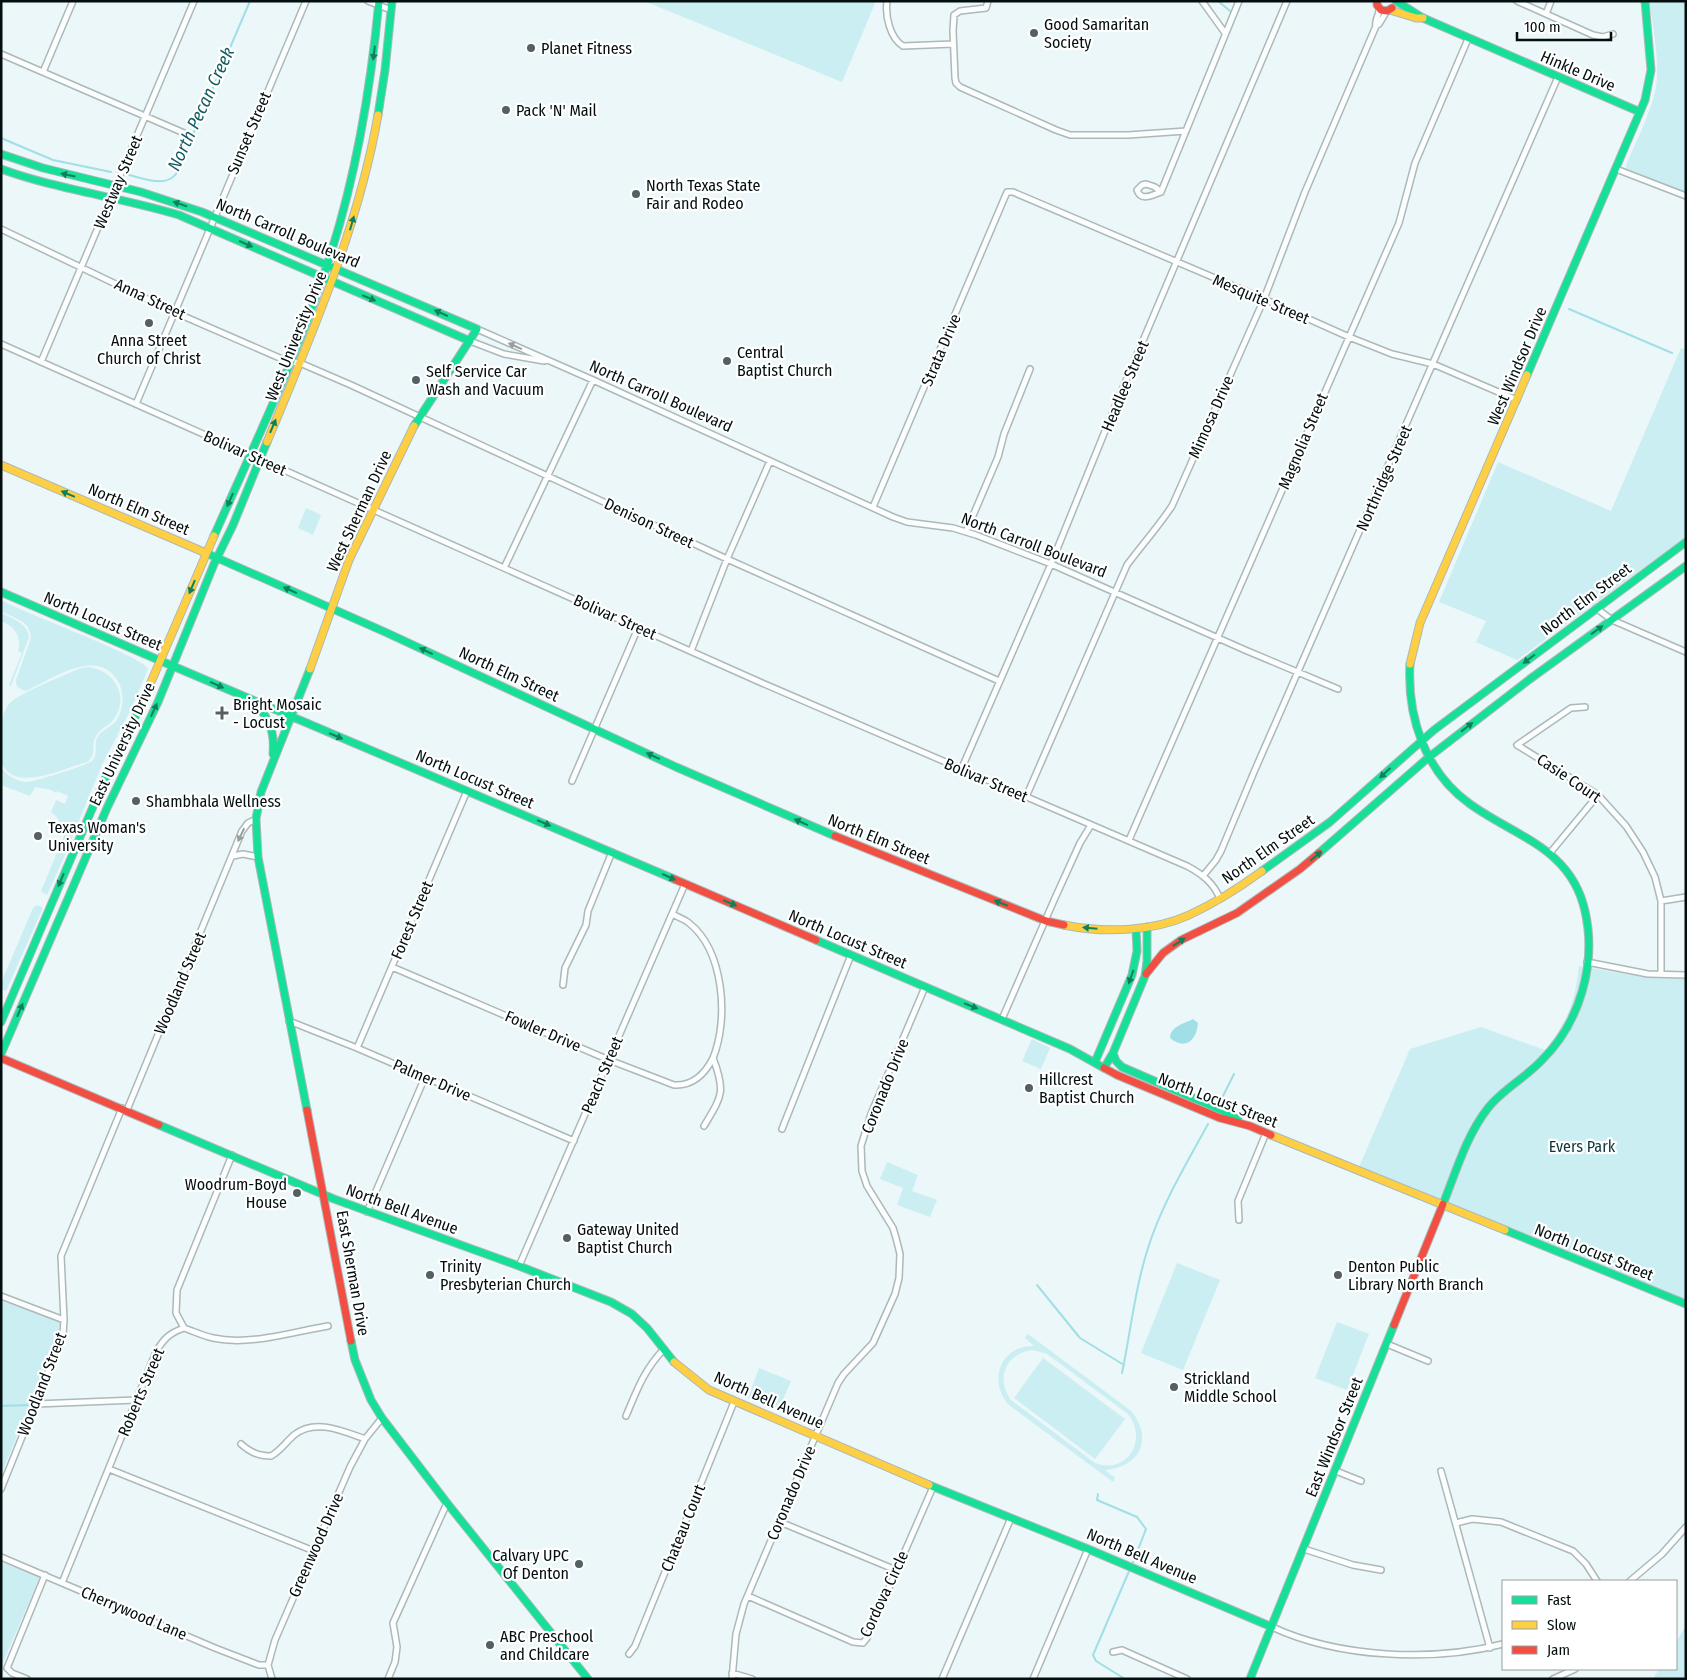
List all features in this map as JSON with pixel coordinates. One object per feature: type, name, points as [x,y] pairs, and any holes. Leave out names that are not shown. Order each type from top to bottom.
[{"type":"main road","name":"West University Drive","points":[[172,665],[300,364],[338,269],[360,197],[374,136],[385,70],[392,1]]},
{"type":"main road","points":[[1388,11],[1394,6],[1395,1]]},
{"type":"main road","name":"Hinkle Drive","points":[[1395,1],[1421,15],[1423,18],[1468,39],[1640,112]]},
{"type":"main road","name":"West Windsor Drive","points":[[1550,853],[1469,803],[1448,783],[1429,757],[1421,741],[1413,714],[1410,657],[1414,642],[1640,112],[1647,92],[1651,70],[1645,1]]},
{"type":"main road","name":"West University Drive","points":[[161,661],[289,362],[326,265],[350,181],[361,131],[372,70],[379,3]]},
{"type":"main road","name":"Hinkle Drive","points":[[1377,4],[1388,11],[1400,11],[1419,20],[1423,18]]},
{"type":"main road","name":"North Carroll Boulevard","points":[[1,154],[38,168],[166,198],[214,216],[477,329]]},
{"type":"main road","name":"North Carroll Boulevard","points":[[1,169],[47,185],[159,208],[470,341]]},
{"type":"main road","points":[[405,297],[406,313]]},
{"type":"main road","name":"West Sherman Drive","points":[[291,717],[316,656],[349,560],[373,509],[419,417],[477,329]]},
{"type":"main road","name":"North Elm Street","points":[[1,465],[332,608],[676,767],[830,834],[1046,921],[1070,926],[1103,929],[1136,929],[1165,923],[1188,916],[1220,899],[1330,822],[1421,741],[1686,542]]},
{"type":"main road","name":"North Elm Street","points":[[1144,976],[1163,953],[1181,940],[1237,913],[1300,869],[1429,757],[1530,679],[1686,566]]},
{"type":"main road","name":"North Locust Street","points":[[1,592],[1002,1019],[1096,1062],[1117,1075],[1220,1118],[1250,1126],[1686,1304]]},
{"type":"main road","name":"East University Drive","points":[[1,1022],[104,781],[136,718],[161,661]]},
{"type":"main road","name":"East University Drive","points":[[1,1056],[107,808],[158,702],[172,665]]},
{"type":"main road","points":[[232,691],[262,709],[273,733],[272,763]]},
{"type":"main road","name":"East Sherman Drive","points":[[291,717],[261,792],[256,819],[258,857],[324,1195],[341,1296],[355,1360],[371,1400],[382,1418],[446,1502],[588,1679]]},
{"type":"main road","points":[[1443,1206],[1480,1118],[1494,1101],[1549,1054],[1565,1032],[1580,998],[1589,934],[1584,902],[1568,872],[1550,853]]},
{"type":"main road","points":[[1104,1068],[1113,1053],[1144,976],[1148,960],[1147,927]]},
{"type":"main road","points":[[1096,1062],[1132,975],[1137,951],[1136,929]]},
{"type":"main road","points":[[1113,1053],[1116,1061],[1122,1067],[1220,1110],[1250,1126]]},
{"type":"main road","name":"North Bell Avenue","points":[[1,1056],[324,1195],[519,1266],[620,1306],[647,1328],[672,1360],[709,1390],[933,1487],[1140,1570],[1272,1627]]},
{"type":"main road","name":"East Windsor Street","points":[[1250,1679],[1443,1206]]},
{"type":"street","points":[[43,72],[73,1]]},
{"type":"street","name":"Westway Street","points":[[41,362],[194,1]]},
{"type":"street","name":"Sunset Street","points":[[136,404],[306,1]]},
{"type":"street","points":[[368,1],[379,3],[391,10]]},
{"type":"street","points":[[887,1],[886,12],[889,24],[897,42],[903,46],[953,44]]},
{"type":"street","points":[[988,1],[986,8],[960,11],[954,15],[955,78],[956,84],[960,87],[1070,135],[1128,135],[1186,131]]},
{"type":"street","points":[[1202,1],[1225,33]]},
{"type":"street","points":[[1160,192],[1239,1]]},
{"type":"street","name":"Headlee Street","points":[[961,770],[1050,564],[1287,1]]},
{"type":"street","points":[[1517,1],[1592,35],[1603,37],[1613,34]]},
{"type":"street","points":[[1546,14],[1551,1]]},
{"type":"street","name":"Mimosa Drive","points":[[1376,26],[1375,22],[1379,12],[1377,4]]},
{"type":"street","name":"Mimosa Drive","points":[[1026,797],[1127,565],[1172,506],[1264,299],[1305,192],[1376,26],[1388,11]]},
{"type":"street","name":"Magnolia Street","points":[[1129,840],[1399,223],[1415,164],[1468,39]]},
{"type":"street","points":[[1,54],[184,133]]},
{"type":"street","name":"Northridge Street","points":[[1203,876],[1221,851],[1558,77]]},
{"type":"street","points":[[1616,169],[1686,196]]},
{"type":"street","name":"Mesquite Street","points":[[1007,192],[1013,192],[1349,337],[1392,354],[1433,364],[1517,400]]},
{"type":"street","name":"Strata Drive","points":[[874,507],[1007,192]]},
{"type":"street","name":"Anna Street","points":[[1,229],[174,312],[289,362],[300,364]]},
{"type":"street","name":"North Carroll Boulevard","points":[[477,329],[906,522],[953,528],[1050,564],[1338,689]]},
{"type":"street","name":"North Carroll Boulevard","points":[[470,341],[504,354],[554,363]]},
{"type":"street","name":"Bolivar Street","points":[[1,344],[638,628],[961,770],[1187,866],[1203,876],[1216,888],[1220,899]]},
{"type":"street","name":"Denison Street","points":[[300,364],[727,560],[999,681]]},
{"type":"street","points":[[966,532],[998,457],[1004,434],[1030,369]]},
{"type":"street","points":[[504,568],[593,380]]},
{"type":"street","points":[[691,651],[727,560],[770,461]]},
{"type":"street","points":[[1596,608],[1612,620],[1686,652]]},
{"type":"street","points":[[572,781],[638,628]]},
{"type":"street","name":"Casie Court","points":[[1585,707],[1571,708],[1517,745],[1598,795],[1626,826],[1643,852],[1655,877],[1662,901],[1661,974]]},
{"type":"street","name":"Forest Street","points":[[357,1048],[467,791]]},
{"type":"street","points":[[1550,853],[1598,795]]},
{"type":"street","name":"Woodland Street","points":[[1,1489],[63,1336],[61,1256],[233,856],[242,831],[248,823],[256,819]]},
{"type":"street","points":[[1002,1019],[1080,843],[1091,825]]},
{"type":"street","points":[[563,985],[565,968],[586,925],[588,911],[612,852]]},
{"type":"street","points":[[233,856],[243,854],[258,857]]},
{"type":"street","name":"Peach Street","points":[[519,1266],[685,884]]},
{"type":"street","points":[[1662,901],[1686,897]]},
{"type":"street","points":[[672,914],[689,923],[700,934],[712,956],[719,977],[722,1000],[722,1024],[714,1058],[719,1071],[721,1091],[719,1100],[704,1126]]},
{"type":"street","points":[[782,1129],[851,955]]},
{"type":"street","points":[[1586,962],[1648,974],[1686,975]]},
{"type":"street","name":"Fowler Drive","points":[[392,967],[659,1080],[679,1085],[696,1080],[708,1070],[714,1058]]},
{"type":"street","name":"Coronado Drive","points":[[732,1676],[736,1634],[748,1596],[838,1382],[873,1343],[895,1294],[899,1278],[900,1254],[893,1228],[867,1186],[862,1171],[861,1146],[871,1114],[925,987]]},
{"type":"street","name":"Palmer Drive","points":[[289,1021],[357,1048],[574,1141]]},
{"type":"street","points":[[367,1212],[425,1077]]},
{"type":"street","points":[[1239,1220],[1238,1201],[1266,1133]]},
{"type":"street","points":[[232,1156],[177,1290],[176,1314],[184,1328],[212,1338],[237,1341],[328,1326]]},
{"type":"street","points":[[1,1296],[64,1320]]},
{"type":"street","name":"Roberts Street","points":[[62,1583],[136,1400],[161,1344],[171,1333],[184,1328]]},
{"type":"street","points":[[1387,1344],[1428,1361]]},
{"type":"street","points":[[626,1416],[642,1378],[651,1363],[664,1349]]},
{"type":"street","points":[[36,1404],[136,1400]]},
{"type":"street","name":"Chateau Court","points":[[629,1654],[635,1646],[734,1402]]},
{"type":"street","name":"Greenwood Drive","points":[[268,1665],[275,1640],[350,1466],[365,1439],[382,1418]]},
{"type":"street","points":[[241,1444],[250,1452],[271,1456],[303,1429],[311,1426],[334,1429],[365,1439]]},
{"type":"street","points":[[109,1469],[314,1551]]},
{"type":"street","points":[[1336,1471],[1361,1481]]},
{"type":"street","points":[[1441,1471],[1490,1648]]},
{"type":"street","name":"Cordova Circle","points":[[748,1596],[853,1642],[863,1643],[867,1638],[933,1487]]},
{"type":"street","points":[[388,1679],[396,1662],[397,1647],[392,1623],[446,1502]]},
{"type":"street","points":[[942,1679],[1011,1518]]},
{"type":"street","points":[[1456,1523],[1472,1519],[1501,1522],[1574,1551],[1586,1564],[1596,1580]]},
{"type":"street","points":[[780,1522],[896,1570]]},
{"type":"street","points":[[1631,1580],[1662,1554],[1686,1527]]},
{"type":"street","points":[[1033,1679],[1088,1549]]},
{"type":"street","points":[[1304,1549],[1332,1560],[1381,1570]]},
{"type":"street","name":"Cherrywood Lane","points":[[1,1557],[215,1648],[259,1665],[268,1665]]},
{"type":"street","points":[[27,1679],[12,1673],[7,1668],[45,1575]]},
{"type":"street","name":"North Bell Avenue","points":[[1272,1627],[1299,1638],[1385,1654],[1451,1654],[1502,1644]]},
{"type":"street","points":[[1113,1652],[1122,1650],[1187,1679]]},
{"type":"street","points":[[268,1665],[272,1679]]},
{"type":"street","points":[[1553,1679],[1573,1670]]},
{"type":"street","points":[[732,1676],[752,1679]]},
{"type":"green space","points":[[644,1],[876,1],[842,82]]},
{"type":"green space","points":[[1649,1],[1686,1],[1686,195],[1625,172],[1654,97],[1656,87],[1657,56]]},
{"type":"green space","points":[[1681,348],[1686,350],[1686,537],[1517,660],[1476,642],[1486,621],[1439,602],[1498,462],[1611,511]]},
{"type":"green space","points":[[306,508],[321,515],[313,535],[298,528]]},
{"type":"green space","points":[[1,600],[105,645],[141,663],[148,669],[131,709],[102,765],[47,895],[41,891],[67,829],[58,826],[60,823],[51,812],[56,800],[65,804],[68,796],[57,791],[56,793],[51,790],[35,787],[30,796],[1,785],[1,767],[12,778],[27,782],[61,773],[92,761],[95,755],[98,736],[118,718],[122,706],[122,693],[120,685],[112,673],[101,667],[89,665],[63,673],[26,691],[18,687],[16,680],[31,638],[30,632],[21,621],[1,611]]},
{"type":"green space","points":[[1,613],[22,625],[28,632],[29,637],[11,686],[9,685],[22,653],[18,651],[19,641],[14,629],[1,621]]},
{"type":"green space","points":[[89,667],[106,673],[117,686],[120,693],[119,710],[114,719],[96,735],[92,757],[87,762],[41,776],[18,777],[8,772],[2,764],[1,755],[2,724],[4,713],[9,704],[43,684],[81,668]]},
{"type":"green space","points":[[37,905],[42,907],[42,910],[6,991],[1,989],[1,983],[33,908]]},
{"type":"green space","name":"Evers Park","points":[[1579,966],[1650,978],[1686,979],[1686,1300],[1359,1167],[1410,1049],[1481,1027],[1545,1050],[1569,1011],[1573,1001]]},
{"type":"green space","points":[[1032,1039],[1050,1048],[1041,1069],[1022,1061]]},
{"type":"green space","points":[[887,1162],[918,1175],[912,1191],[937,1200],[930,1217],[897,1205],[903,1188],[880,1179]]},
{"type":"green space","points":[[1177,1263],[1220,1280],[1183,1370],[1141,1353]]},
{"type":"green space","points":[[1,1301],[63,1323],[1,1475]]},
{"type":"green space","points":[[1337,1322],[1369,1334],[1347,1390],[1315,1378]]},
{"type":"green space","points":[[1028,1334],[1130,1410],[1137,1420],[1141,1430],[1142,1440],[1140,1449],[1135,1457],[1127,1463],[1117,1468],[1105,1470],[1115,1478],[1113,1482],[1009,1405],[1002,1396],[999,1386],[1001,1366],[1013,1351],[1023,1347],[1034,1346],[1025,1338]],"holes":[[[1033,1350],[1047,1354],[1128,1414],[1134,1424],[1136,1435],[1135,1445],[1125,1460],[1116,1464],[1095,1463],[1011,1400],[1006,1392],[1004,1383],[1004,1375],[1010,1361],[1024,1352]]]},
{"type":"green space","points":[[1043,1358],[1125,1419],[1095,1459],[1014,1398]]},
{"type":"green space","points":[[759,1368],[791,1381],[778,1411],[748,1398]]},
{"type":"green space","points":[[1,1562],[40,1577],[1,1667]]},
{"type":"green space","points":[[1686,1626],[1686,1679],[1653,1679],[1658,1670],[1677,1670],[1677,1640]]},
{"type":"water","points":[[1193,1019],[1198,1023],[1193,1039],[1181,1044],[1170,1038],[1175,1028]]},
{"type":"waterway","name":"North Pecan Creek","points":[[129,175],[160,181],[171,178],[176,174],[250,1]]},
{"type":"waterway","points":[[1218,1],[1230,11]]},
{"type":"waterway","name":"North Pecan Creek","points":[[1,138],[53,160],[111,172]]},
{"type":"waterway","points":[[1569,309],[1672,353]]},
{"type":"waterway","points":[[1222,1098],[1234,1074]]},
{"type":"waterway","points":[[1122,1373],[1137,1293],[1149,1245],[1168,1198],[1208,1124]]},
{"type":"waterway","points":[[1037,1285],[1080,1338],[1124,1365]]},
{"type":"waterway","points":[[1,1406],[28,1405]]},
{"type":"waterway","points":[[1098,1494],[1097,1500],[1137,1517],[1146,1529],[1132,1565]]},
{"type":"waterway","points":[[1125,1679],[1096,1661],[1093,1655],[1130,1569]]},
{"type":"traffic: fast","points":[[214,536],[291,361],[331,253],[356,160],[372,65],[379,1]]},
{"type":"traffic: fast","points":[[378,115],[392,1]]},
{"type":"traffic: fast","points":[[1396,1],[1423,18],[1640,112]]},
{"type":"traffic: fast","points":[[1527,375],[1645,100],[1651,70],[1645,1]]},
{"type":"traffic: fast","points":[[1,154],[43,168],[141,192],[202,212],[477,329],[414,426]]},
{"type":"traffic: fast","points":[[1,169],[45,183],[179,215],[470,341]]},
{"type":"traffic: fast","points":[[1,1054],[107,808],[158,702],[214,564],[233,525],[267,442]]},
{"type":"traffic: fast","points":[[1262,871],[1330,822],[1434,730],[1686,542]]},
{"type":"traffic: fast","points":[[206,553],[385,632],[676,767],[835,836]]},
{"type":"traffic: fast","points":[[1319,853],[1429,757],[1530,679],[1686,566]]},
{"type":"traffic: fast","points":[[1,592],[161,661]]},
{"type":"traffic: fast","points":[[161,661],[674,879]]},
{"type":"traffic: fast","points":[[1410,664],[1412,704],[1422,742],[1430,760],[1454,791],[1470,804],[1540,846],[1568,872],[1578,890],[1585,911],[1588,931],[1587,972],[1582,992],[1566,1029],[1555,1046],[1541,1061],[1500,1095],[1480,1119],[1462,1154],[1443,1204]]},
{"type":"traffic: fast","points":[[307,1110],[258,857],[256,819],[261,792],[310,669]]},
{"type":"traffic: fast","points":[[248,701],[261,711],[269,723],[272,730],[273,754]]},
{"type":"traffic: fast","points":[[1,1022],[104,781],[142,703]]},
{"type":"traffic: fast","points":[[816,940],[1070,1049],[1104,1068],[1113,1053],[1145,976],[1147,927]]},
{"type":"traffic: fast","points":[[1095,1062],[1132,975],[1137,951],[1136,929]]},
{"type":"traffic: fast","points":[[1113,1053],[1116,1061],[1122,1067],[1238,1119]]},
{"type":"traffic: fast","points":[[159,1125],[334,1199],[519,1266],[611,1302],[632,1314],[647,1328],[674,1362]]},
{"type":"traffic: fast","points":[[1505,1230],[1686,1304]]},
{"type":"traffic: fast","points":[[1250,1679],[1394,1325]]},
{"type":"traffic: fast","points":[[351,1341],[355,1360],[371,1400],[382,1418],[447,1503],[588,1679]]},
{"type":"traffic: fast","points":[[929,1485],[1088,1549],[1272,1627]]},
{"type":"traffic: slow","points":[[1390,10],[1416,18],[1423,18]]},
{"type":"traffic: slow","points":[[267,442],[332,282],[346,241],[369,157],[378,115]]},
{"type":"traffic: slow","points":[[1410,664],[1420,623],[1527,375]]},
{"type":"traffic: slow","points":[[310,669],[349,560],[414,426]]},
{"type":"traffic: slow","points":[[1,465],[206,553]]},
{"type":"traffic: slow","points":[[142,703],[214,536]]},
{"type":"traffic: slow","points":[[1064,925],[1111,930],[1143,928],[1175,921],[1236,889],[1262,871]]},
{"type":"traffic: slow","points":[[1271,1135],[1505,1230]]},
{"type":"traffic: slow","points":[[674,1362],[709,1390],[929,1485]]},
{"type":"traffic: jam","points":[[1377,1],[1377,5],[1381,10],[1387,11],[1392,8]]},
{"type":"traffic: jam","points":[[835,836],[1046,921],[1064,925]]},
{"type":"traffic: jam","points":[[1146,974],[1163,953],[1181,940],[1237,913],[1300,869],[1319,853]]},
{"type":"traffic: jam","points":[[674,879],[816,940]]},
{"type":"traffic: jam","points":[[1,1058],[159,1125]]},
{"type":"traffic: jam","points":[[1104,1068],[1220,1118],[1250,1126],[1271,1135]]},
{"type":"traffic: jam","points":[[307,1110],[351,1341]]},
{"type":"traffic: jam","points":[[1394,1325],[1443,1204]]},
{"type":"place","name":"Good Samaritan Society","points":[[1034,33]]},
{"type":"place","name":"Planet Fitness","points":[[531,48]]},
{"type":"place","name":"Pack 'N' Mail","points":[[506,110]]},
{"type":"place","name":"North Texas State Fair and Rodeo","points":[[636,194]]},
{"type":"place","name":"Anna Street Church of Christ","points":[[149,323]]},
{"type":"place","name":"Central Baptist Church","points":[[727,361]]},
{"type":"place","name":"Self Service Car Wash and Vacuum","points":[[416,380]]},
{"type":"place","name":"Bright Mosaic - Locust","points":[[222,713]]},
{"type":"place","name":"Shambhala Wellness","points":[[136,801]]},
{"type":"place","name":"Texas Woman's University","points":[[38,836]]},
{"type":"place","name":"Hillcrest Baptist Church","points":[[1029,1088]]},
{"type":"place","name":"Woodrum-Boyd House","points":[[297,1193]]},
{"type":"place","name":"Gateway United Baptist Church","points":[[567,1238]]},
{"type":"place","name":"Trinity Presbyterian Church","points":[[430,1275]]},
{"type":"place","name":"Denton Public Library North Branch","points":[[1338,1275]]},
{"type":"place","name":"Strickland Middle School","points":[[1174,1387]]},
{"type":"place","name":"Calvary UPC Of Denton","points":[[579,1564]]},
{"type":"place","name":"ABC Preschool and Childcare","points":[[490,1645]]}]
